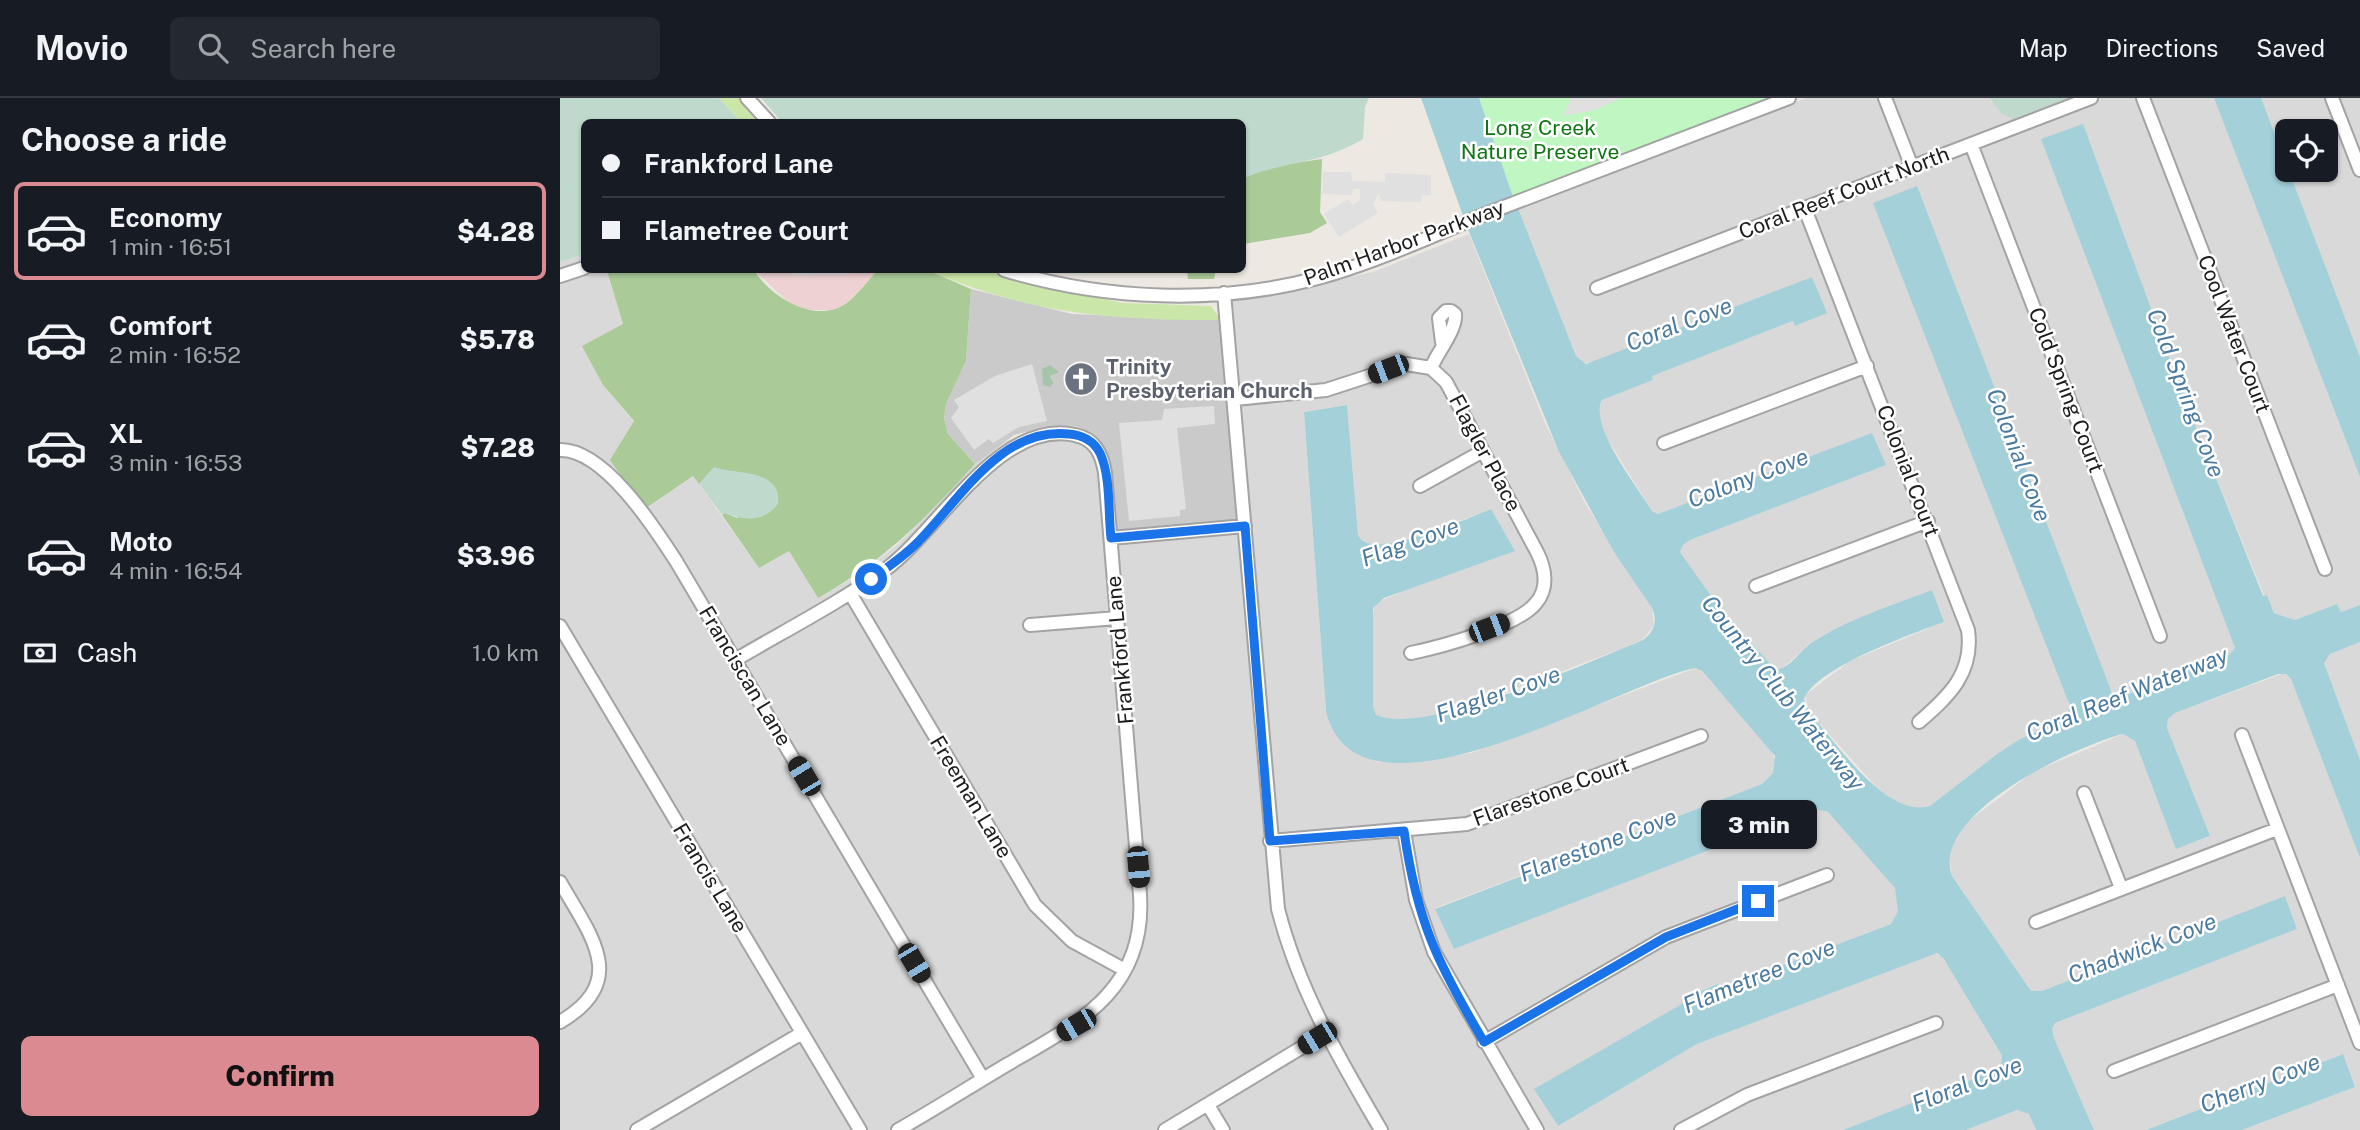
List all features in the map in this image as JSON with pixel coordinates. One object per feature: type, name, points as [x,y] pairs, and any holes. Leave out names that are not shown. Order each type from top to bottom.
[{"type":"street","points":[[747,98],[766,119]]},
{"type":"street","name":"Palm Harbor Parkway","points":[[1017,273],[1060,283],[1122,292],[1224,293],[1319,278],[1789,98]]},
{"type":"street","points":[[1885,98],[1912,167]]},
{"type":"street","name":"Coral Reef Court North","points":[[1597,288],[2091,98]]},
{"type":"street","name":"Cool Water Court","points":[[2143,98],[2325,569]]},
{"type":"street","points":[[2332,98],[2360,170]]},
{"type":"street","name":"Cold Spring Court","points":[[1971,144],[2160,636]]},
{"type":"street","name":"Colonial Court","points":[[1805,209],[1964,615],[1969,644],[1961,679],[1919,722]]},
{"type":"street","points":[[560,276],[581,269]]},
{"type":"street","points":[[1224,293],[1278,909],[1290,954],[1324,1034],[1381,1130]]},
{"type":"street","points":[[1235,399],[1326,390],[1401,365],[1417,364],[1431,368],[1442,342]]},
{"type":"street","points":[[1664,443],[1867,366]]},
{"type":"street","name":"Flagler Place","points":[[1411,653],[1439,647],[1518,617],[1535,606],[1542,594],[1545,573],[1541,559],[1447,382],[1431,368]]},
{"type":"street","name":"Frankford Lane","points":[[735,660],[850,593],[914,546],[1006,451],[1049,435],[1079,436],[1098,449],[1105,473],[1111,538],[1141,904],[1138,937],[1125,970],[1113,990],[1092,1013],[983,1079],[919,1125],[898,1130]]},
{"type":"street","name":"Franciscan Lane","points":[[560,450],[576,451],[592,458],[647,519],[676,561],[983,1079]]},
{"type":"street","points":[[1420,486],[1483,451]]},
{"type":"street","points":[[1756,586],[1928,520]]},
{"type":"street","points":[[1111,538],[1245,526]]},
{"type":"street","name":"Freeman Lane","points":[[850,593],[1035,905],[1072,941],[1125,970]]},
{"type":"street","points":[[1030,625],[1117,618]]},
{"type":"street","name":"Francis Lane","points":[[560,626],[860,1130]]},
{"type":"street","points":[[2242,735],[2360,1042]]},
{"type":"street","name":"Flarestone Court","points":[[1270,841],[1404,831],[1476,821],[1701,736]]},
{"type":"street","points":[[2084,793],[2121,888]]},
{"type":"street","points":[[2036,922],[2277,829]]},
{"type":"street","points":[[1404,831],[1413,887],[1427,936],[1448,981],[1537,1130]]},
{"type":"street","points":[[1484,1042],[1666,937],[1827,875]]},
{"type":"street","points":[[560,882],[590,934],[600,962],[598,984],[586,1005],[560,1023]]},
{"type":"street","points":[[2114,1071],[2338,985]]},
{"type":"street","points":[[1681,1130],[1747,1095],[1936,1023]]},
{"type":"street","points":[[637,1130],[802,1033]]},
{"type":"street","points":[[1165,1130],[1324,1034]]},
{"type":"street","points":[[1208,1105],[1223,1130]]},
{"type":"shaded area","points":[[1571,98],[1621,98],[1595,110],[1563,116]]},
{"type":"shaded area","points":[[1806,98],[1989,98],[1992,103],[2076,98],[2214,98],[2360,477],[2360,605],[2341,612],[2337,604],[2295,620],[2274,613],[2267,595],[2264,596],[2183,395],[2083,125],[2042,139],[2235,648],[2229,655],[2126,695],[2115,694],[2110,689],[2068,701],[2070,711],[2065,719],[2020,739],[1930,806],[1919,808],[1900,805],[1881,792],[1809,712],[1805,695],[1850,661],[1944,622],[1855,620],[1807,646],[1783,668],[1776,670],[1721,610],[1680,552],[1683,545],[1690,540],[1885,465],[1872,434],[1658,514],[1652,511],[1605,435],[1598,413],[1602,400],[1653,380],[1651,376],[1793,321],[1795,325],[1826,313],[1812,277],[1594,362],[1582,363],[1576,356],[1518,208]]},
{"type":"shaded area","points":[[2261,98],[2360,98],[2360,357],[2293,182],[2338,182],[2338,119],[2275,119],[2275,136]]},
{"type":"shaded area","points":[[1323,172],[1351,172],[1352,181],[1385,182],[1385,173],[1431,175],[1431,195],[1422,195],[1421,202],[1381,201],[1379,193],[1373,204],[1378,213],[1339,237],[1324,214],[1348,199],[1353,205],[1360,200],[1360,189],[1353,189],[1352,195],[1322,194]]},
{"type":"shaded area","points":[[1469,234],[1545,423],[1585,503],[1652,608],[1654,626],[1641,641],[1449,715],[1388,720],[1376,715],[1373,707],[1372,614],[1376,603],[1399,593],[1491,509],[1407,541],[1368,546],[1362,543],[1358,534],[1347,405],[1304,412],[1326,711],[1335,730],[1378,762],[1410,763],[1471,753],[1695,668],[1701,671],[1770,748],[1776,762],[1773,773],[1762,784],[1435,908],[1454,948],[1815,809],[1828,812],[1893,884],[1899,898],[1898,911],[1891,924],[1718,989],[1716,984],[1686,998],[1688,1001],[1535,1089],[1558,1126],[1697,1044],[1934,953],[1944,958],[2002,1057],[2002,1065],[1998,1070],[1843,1130],[1387,1130],[1329,1031],[1308,987],[1283,908],[1230,301],[1373,272]]},
{"type":"shaded area","points":[[581,255],[581,273],[607,273],[623,324],[603,385],[634,422],[646,509],[693,476],[759,568],[789,550],[818,598],[854,577],[898,544],[975,464],[1001,443],[1048,426],[1076,426],[1088,430],[1095,436],[1106,455],[1238,521],[1274,911],[1299,992],[1320,1037],[1375,1130],[560,1130],[560,262]]},
{"type":"shaded area","points":[[757,273],[875,273],[848,302],[834,310],[804,310],[791,305]]},
{"type":"shaded area","points":[[792,273],[849,273],[849,274]]},
{"type":"shaded area","points":[[971,289],[1072,314],[1221,320],[1238,521],[1116,532],[1106,455],[1095,436],[1076,426],[1048,426],[1014,435],[975,464],[948,434],[944,418],[946,404],[966,361]]},
{"type":"shaded area","points":[[1032,364],[1047,421],[1019,427],[993,443],[989,439],[974,450],[951,418],[959,407],[954,400],[995,376]]},
{"type":"shaded area","points":[[1214,406],[1215,424],[1177,428],[1186,509],[1180,510],[1180,516],[1129,521],[1119,423],[1162,420],[1164,409]]},
{"type":"shaded area","points":[[2360,642],[2360,760],[2324,663],[2330,654]]},
{"type":"shaded area","points":[[2284,673],[2291,679],[2360,858],[2360,1130],[2242,1130],[2355,1087],[2342,1054],[2146,1130],[2094,1130],[2054,1038],[2052,1029],[2055,1023],[2297,929],[2285,897],[2042,991],[2031,991],[1952,876],[1949,857],[1954,840],[1966,823],[2033,772],[2123,734],[2135,741],[2176,848],[2209,837],[2167,728],[2168,719],[2175,713]]},
{"type":"shaded area","points":[[2017,1110],[2029,1114],[2036,1130],[1966,1130]]},
{"type":"green space","points":[[560,98],[719,98],[738,119],[581,119],[581,255],[560,262]]},
{"type":"green space","points":[[719,98],[742,98],[760,119],[738,119]]},
{"type":"green space","points":[[761,98],[1369,98],[1365,107],[1363,139],[1318,158],[1246,177],[1246,119],[779,119]]},
{"type":"green space","name":"Long Creek Nature Preserve","points":[[1479,98],[1769,98],[1513,197]]},
{"type":"green space","points":[[1989,98],[2076,98],[2019,122],[2002,114]]},
{"type":"green space","points":[[1322,159],[1320,212],[1327,223],[1310,233],[1246,244],[1246,177],[1273,166]]},
{"type":"green space","points":[[608,273],[756,273],[783,299],[809,310],[823,311],[836,309],[848,302],[875,273],[934,273],[971,289],[966,361],[946,404],[944,418],[948,434],[975,464],[884,554],[818,598],[789,551],[759,568],[722,515],[725,513],[737,518],[776,489],[768,482],[753,475],[714,468],[699,484],[693,476],[645,509],[610,460],[634,421],[603,385],[582,346],[623,324]]},
{"type":"green space","points":[[935,273],[994,273],[1122,303],[1211,306],[1221,320],[1142,318],[1071,312],[965,285]]},
{"type":"green space","points":[[1187,273],[1215,273],[1214,279],[1188,279]]},
{"type":"green space","points":[[1050,365],[1059,372],[1050,376],[1053,383],[1050,387],[1043,385],[1042,369]]},
{"type":"green space","points":[[714,467],[765,479],[773,484],[778,492],[778,504],[760,517],[739,518],[725,513],[722,515],[699,484]]},
{"type":"water","points":[[1421,98],[1479,98],[1513,197],[1463,216]]},
{"type":"water","points":[[2214,98],[2261,98],[2275,135],[2275,182],[2293,182],[2360,357],[2360,477]]},
{"type":"water","points":[[2083,124],[2183,395],[2263,596],[2267,595],[2274,613],[2295,620],[2337,604],[2341,612],[2360,605],[2360,642],[2330,654],[2324,663],[2360,760],[2360,858],[2291,679],[2286,674],[2278,674],[2175,713],[2168,719],[2167,728],[2210,836],[2176,849],[2135,741],[2123,734],[2073,753],[2011,786],[1962,829],[1951,853],[1952,876],[2031,991],[2042,991],[2285,896],[2297,929],[2055,1023],[2052,1029],[2054,1038],[2094,1130],[2036,1130],[2029,1114],[2017,1110],[1966,1130],[1843,1130],[2001,1068],[2002,1056],[1944,959],[1937,953],[1697,1044],[1558,1126],[1534,1089],[1687,1001],[1686,998],[1717,984],[1719,989],[1891,924],[1898,911],[1895,888],[1828,812],[1815,809],[1454,949],[1435,909],[1762,784],[1773,773],[1775,756],[1702,671],[1695,668],[1659,679],[1495,745],[1437,760],[1386,762],[1348,748],[1326,711],[1304,412],[1347,405],[1358,534],[1365,542],[1398,542],[1442,529],[1491,509],[1515,551],[1384,598],[1373,608],[1373,706],[1376,715],[1400,719],[1431,716],[1468,707],[1641,641],[1652,631],[1655,618],[1652,608],[1614,552],[1559,452],[1467,227],[1518,208],[1576,356],[1586,364],[1812,277],[1827,313],[1795,326],[1793,321],[1652,376],[1653,380],[1602,400],[1602,425],[1626,472],[1652,511],[1658,514],[1872,433],[1886,465],[1690,540],[1683,545],[1680,552],[1721,610],[1776,670],[1790,663],[1810,644],[1839,627],[1932,590],[1944,622],[1889,643],[1846,664],[1812,687],[1804,699],[1809,712],[1879,790],[1896,801],[1913,807],[1930,806],[2020,739],[2065,719],[2070,706],[1873,203],[1917,186],[2112,693],[2126,695],[2229,655],[2235,648],[2041,139]]},
{"type":"water","points":[[2343,1054],[2355,1087],[2242,1130],[2146,1130]]},
{"type":"place","name":"Trinity Presbyterian Church","points":[[1081,379]]},
{"type":"route","points":[[871,579],[914,546],[999,456],[1017,444],[1055,434],[1079,436],[1089,440],[1098,449],[1105,473],[1111,538],[1245,526],[1270,841],[1404,831],[1413,887],[1427,936],[1448,981],[1484,1042],[1666,937],[1758,901]]},
{"type":"water label","name":"Coral Cove","points":[[1679,324]]},
{"type":"water label","name":"Cold Spring Cove","points":[[2186,393]]},
{"type":"water label","name":"Colonial Cove","points":[[2019,455]]},
{"type":"water label","name":"Colony Cove","points":[[1748,478]]},
{"type":"water label","name":"Flag Cove","points":[[1410,542]]},
{"type":"water label","name":"Country Club Waterway","points":[[1783,693]]},
{"type":"water label","name":"Flagler Cove","points":[[1498,694]]},
{"type":"water label","name":"Coral Reef Waterway","points":[[2127,694]]},
{"type":"water label","name":"Flarestone Cove","points":[[1598,845]]},
{"type":"water label","name":"Chadwick Cove","points":[[2142,948]]},
{"type":"water label","name":"Flametree Cove","points":[[1759,976]]},
{"type":"water label","name":"Cherry Cove","points":[[2260,1083]]},
{"type":"water label","name":"Floral Cove","points":[[1967,1084]]}]
